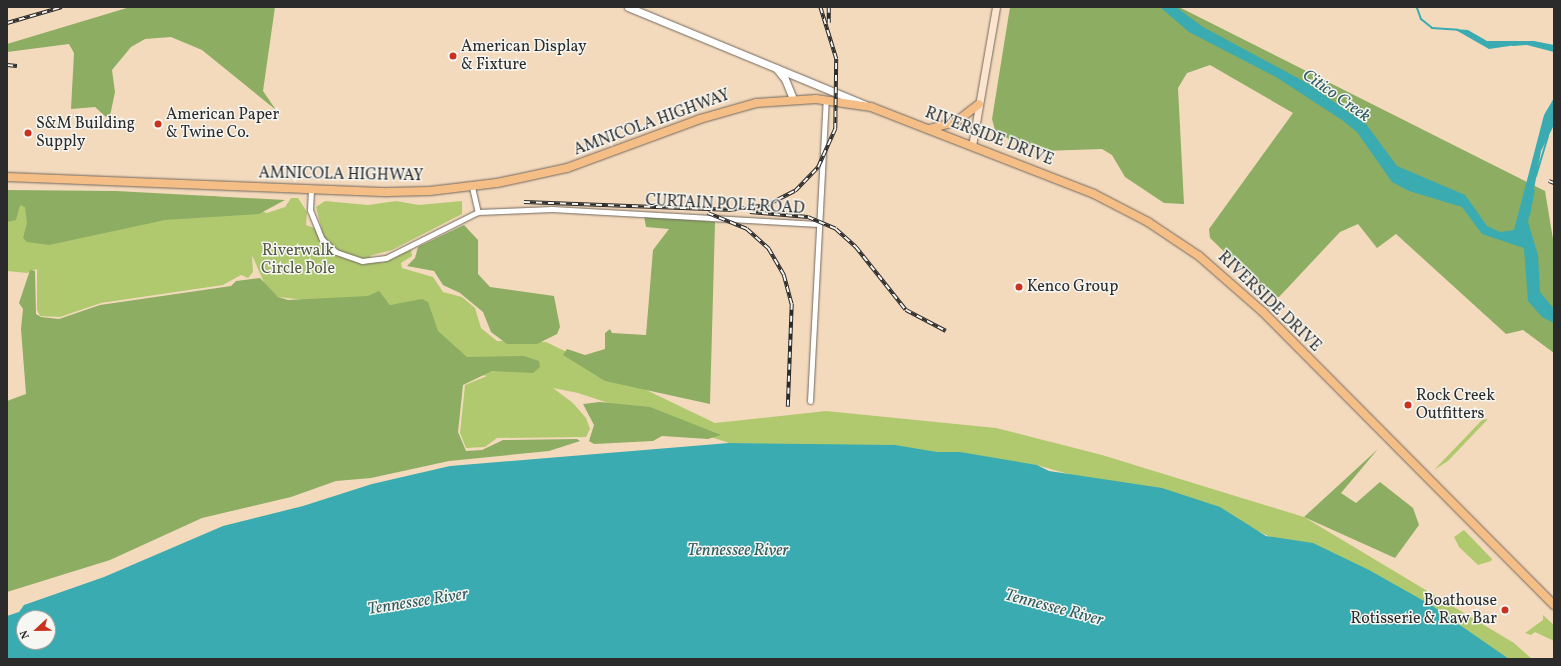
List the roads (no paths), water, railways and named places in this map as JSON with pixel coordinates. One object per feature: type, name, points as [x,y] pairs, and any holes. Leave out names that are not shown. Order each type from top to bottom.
[{"type":"main road","points":[[972,146],[996,7]]},
{"type":"main road","name":"AMNICOLA HIGHWAY","points":[[7,177],[388,192],[472,187],[567,168],[734,108],[793,99],[805,99]]},
{"type":"main road","name":"RIVERSIDE DRIVE","points":[[805,99],[826,99],[871,107],[1112,203],[1166,233],[1216,269],[1554,605]]},
{"type":"main road","points":[[929,129],[956,122],[979,104]]},
{"type":"street","points":[[628,7],[871,107]]},
{"type":"street","points":[[774,66],[785,79],[793,99]]},
{"type":"street","points":[[819,224],[826,99]]},
{"type":"street","points":[[311,190],[310,210],[322,239],[336,252],[362,261],[386,258],[478,212],[472,187]]},
{"type":"street","name":"CURTAIN POLE ROAD","points":[[478,212],[552,209],[819,224],[810,401]]},
{"type":"water","points":[[1160,7],[1176,7],[1203,27],[1307,83],[1366,124],[1397,166],[1465,195],[1487,226],[1500,232],[1514,230],[1544,115],[1554,98],[1554,125],[1541,151],[1528,222],[1538,255],[1540,292],[1554,309],[1554,323],[1542,317],[1528,301],[1524,248],[1482,234],[1462,207],[1409,191],[1392,182],[1357,132],[1342,120],[1276,77],[1189,32]]},
{"type":"water","points":[[1454,29],[1468,30],[1487,41],[1534,41],[1554,45],[1554,52],[1523,44],[1489,49]]},
{"type":"water","name":"Tennessee River","points":[[729,443],[895,445],[937,452],[960,452],[1037,465],[1049,471],[1162,488],[1220,507],[1266,536],[1313,543],[1369,570],[1431,605],[1509,659],[7,659],[7,616],[16,613],[16,650],[56,650],[56,610],[20,610],[24,605],[104,577],[223,526],[303,506],[372,484],[450,466]]},
{"type":"waterway","points":[[1417,8],[1421,19],[1432,28],[1458,30]]},
{"type":"waterway","points":[[1513,45],[1526,44]]},
{"type":"waterway","points":[[1536,176],[1548,136]]},
{"type":"waterway","points":[[1529,215],[1534,190]]},
{"type":"railway","points":[[7,23],[62,7]]},
{"type":"railway","points":[[524,202],[728,210],[767,205],[795,191],[818,167],[835,129],[836,59],[820,7]]},
{"type":"railway","points":[[829,7],[829,23]]},
{"type":"railway","points":[[7,65],[17,66]]},
{"type":"railway","points":[[1549,181],[1554,183]]},
{"type":"railway","points":[[750,212],[808,217],[836,229],[856,247],[906,310],[946,331]]},
{"type":"railway","points":[[708,213],[747,229],[769,249],[784,275],[792,304],[788,407]]},
{"type":"place","name":"American Display & Fixture","points":[[453,56]]},
{"type":"place","name":"American Paper & Twine Co.","points":[[158,124]]},
{"type":"place","name":"S&M Building Supply","points":[[28,133]]},
{"type":"place","name":"Kenco Group","points":[[1019,287]]},
{"type":"place","name":"Rock Creek Outfitters","points":[[1408,405]]},
{"type":"place","name":"Boathouse Rotisserie & Raw Bar","points":[[1505,610]]},
{"type":"water label","name":"Citico Creek","points":[[1336,96]]},
{"type":"park label","name":"Riverwalk Circle Pole","points":[[298,260]]}]
